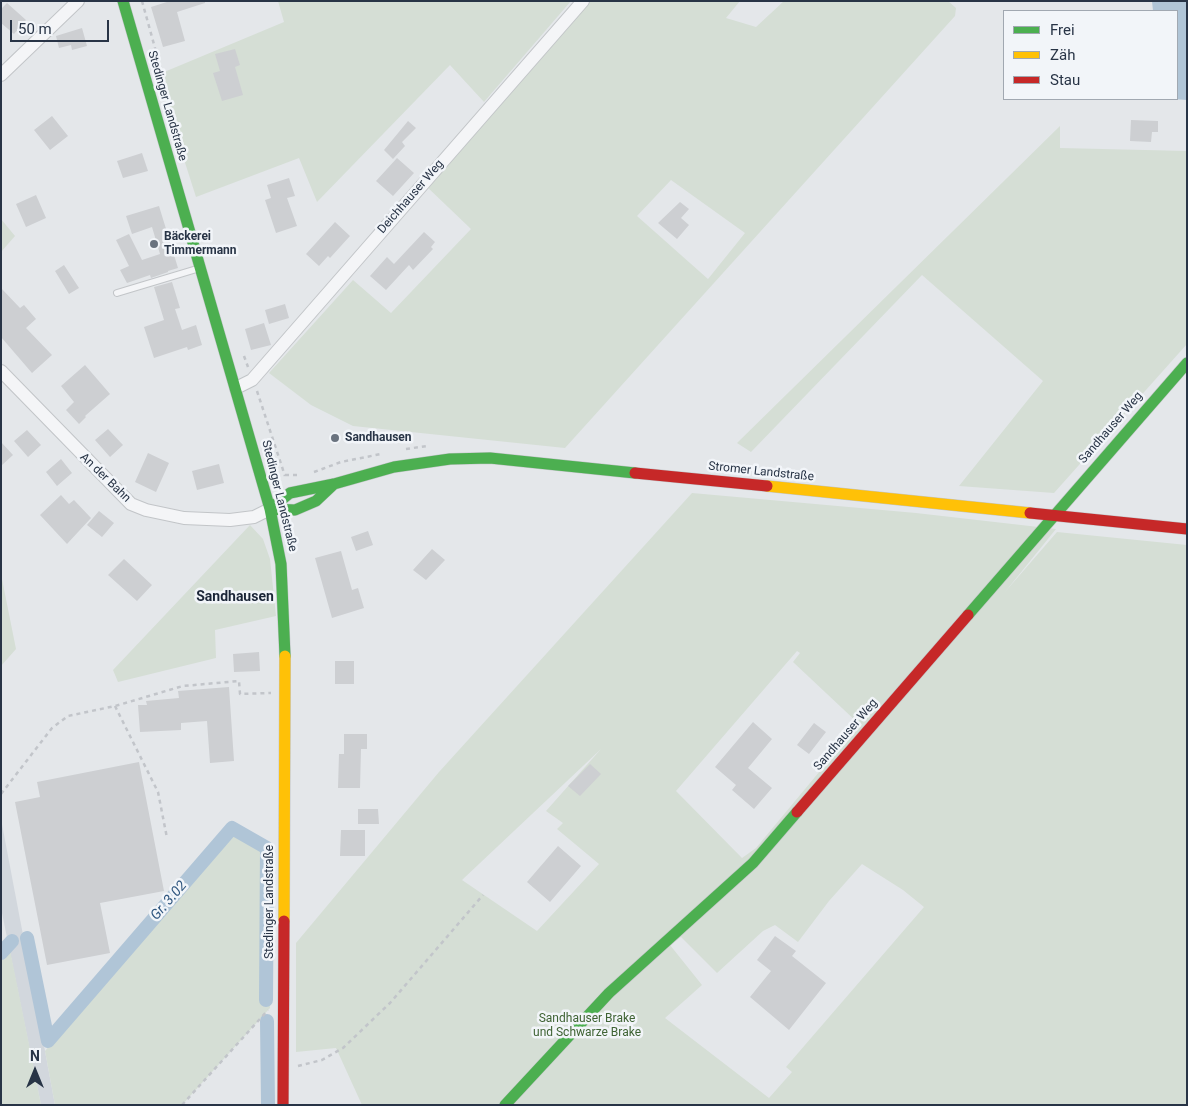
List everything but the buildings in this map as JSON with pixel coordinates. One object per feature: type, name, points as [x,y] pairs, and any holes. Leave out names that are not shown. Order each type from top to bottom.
[{"type":"main road","name":"Stedinger Landstraße","points":[[123,1],[270,509],[281,564],[285,692],[283,1105]]},
{"type":"main road","name":"Sandhauser Weg","points":[[505,1105],[609,993],[753,863],[1052,516],[1187,363]]},
{"type":"main road","name":"Stromer Landstraße","points":[[270,509],[290,493],[334,484],[394,467],[450,459],[490,458],[1187,529]]},
{"type":"main road","name":"Stromer Landstraße","points":[[270,509],[295,510],[316,501],[334,484]]},
{"type":"street","points":[[1,75],[78,1]]},
{"type":"street","name":"Deichhauser Weg","points":[[236,388],[252,380],[583,1]]},
{"type":"street","name":"An der Bahn","points":[[1,371],[131,504],[146,510],[184,518],[230,520],[254,517],[270,509]]},
{"type":"lane","points":[[117,293],[200,268]]},
{"type":"path","points":[[312,472],[341,462],[382,453]]},
{"type":"path","points":[[285,475],[305,475]]},
{"type":"path","points":[[1,794],[52,728],[68,716],[115,706],[183,686],[239,681],[240,694],[285,692]]},
{"type":"path","points":[[115,706],[158,792],[167,838]]},
{"type":"path","points":[[283,1066],[301,1065],[322,1060],[343,1048],[390,1003],[483,895]]},
{"type":"path","points":[[182,1105],[264,1011],[283,1006]]},
{"type":"shaded area","points":[[1,819],[55,1105],[41,1105],[1,908]]},
{"type":"green space","points":[[278,1],[571,1],[484,102],[450,65],[317,202],[299,158],[196,197],[157,75],[284,22]]},
{"type":"green space","points":[[588,1],[740,1],[726,18],[756,27],[784,1],[948,1],[956,8],[955,16],[565,448],[353,426],[311,405],[269,373],[353,280],[391,313],[471,229],[425,185]],"holes":[[[671,180],[745,233],[708,279],[637,216]]]},
{"type":"green space","points":[[1060,126],[1060,148],[1187,151],[1187,344],[1054,493],[959,486],[1043,381],[922,275],[751,452],[737,443]]},
{"type":"green space","points":[[1,219],[15,236],[1,252]]},
{"type":"green space","name":"Sandhauser Brake und Schwarze Brake","points":[[692,493],[916,513],[1056,529],[1005,592],[1057,532],[1187,545],[1187,1105],[362,1105],[336,1048],[296,1052],[296,943],[439,772]],"holes":[[[797,651],[800,653],[793,662],[859,724],[756,848],[742,858],[676,791]],[[601,749],[546,811],[563,823],[557,829],[599,864],[537,931],[462,880]],[[862,864],[903,890],[924,907],[786,1067],[792,1072],[769,1098],[665,1018],[702,985],[670,945],[681,937],[717,973],[763,931],[775,925],[798,942],[829,901]]]},
{"type":"green space","points":[[250,525],[263,539],[270,559],[276,616],[215,630],[216,658],[118,682],[113,670]]},
{"type":"green space","points":[[1,574],[16,649],[1,666]]},
{"type":"green space","points":[[232,834],[270,855],[270,1008],[182,1105],[55,1105],[45,1051]]},
{"type":"green space","points":[[8,940],[41,1105],[1,1105],[1,947]]},
{"type":"water","points":[[1152,1],[1187,1],[1187,100],[1178,99],[1178,10],[1153,10]]},
{"type":"waterway","name":"Gr. 3.02","points":[[27,938],[48,1041],[232,828],[267,848],[266,1000]]},
{"type":"waterway","name":"Gr. 3.02","points":[[1,953],[12,941]]},
{"type":"waterway","name":"Gr. 3.02","points":[[267,1021],[268,1105]]},
{"type":"traffic: fast","points":[[123,1],[270,509],[281,564],[285,656]]},
{"type":"traffic: fast","points":[[968,615],[1187,363]]},
{"type":"traffic: fast","points":[[270,509],[290,493],[334,484],[394,467],[450,459],[490,458],[635,473]]},
{"type":"traffic: fast","points":[[270,509],[295,510],[316,501],[334,484]]},
{"type":"traffic: fast","points":[[505,1105],[609,993],[753,863],[797,812]]},
{"type":"traffic: slow","points":[[767,486],[1030,513]]},
{"type":"traffic: slow","points":[[284,921],[285,656]]},
{"type":"traffic: jam","points":[[635,473],[767,486]]},
{"type":"traffic: jam","points":[[1030,513],[1187,529]]},
{"type":"traffic: jam","points":[[797,812],[968,615]]},
{"type":"traffic: jam","points":[[283,1105],[284,921]]},
{"type":"place","name":"Bäckerei Timmermann","points":[[154,244]]},
{"type":"place","name":"Sandhausen","points":[[335,438]]},
{"type":"district","name":"Sandhausen","points":[[235,597]]}]
